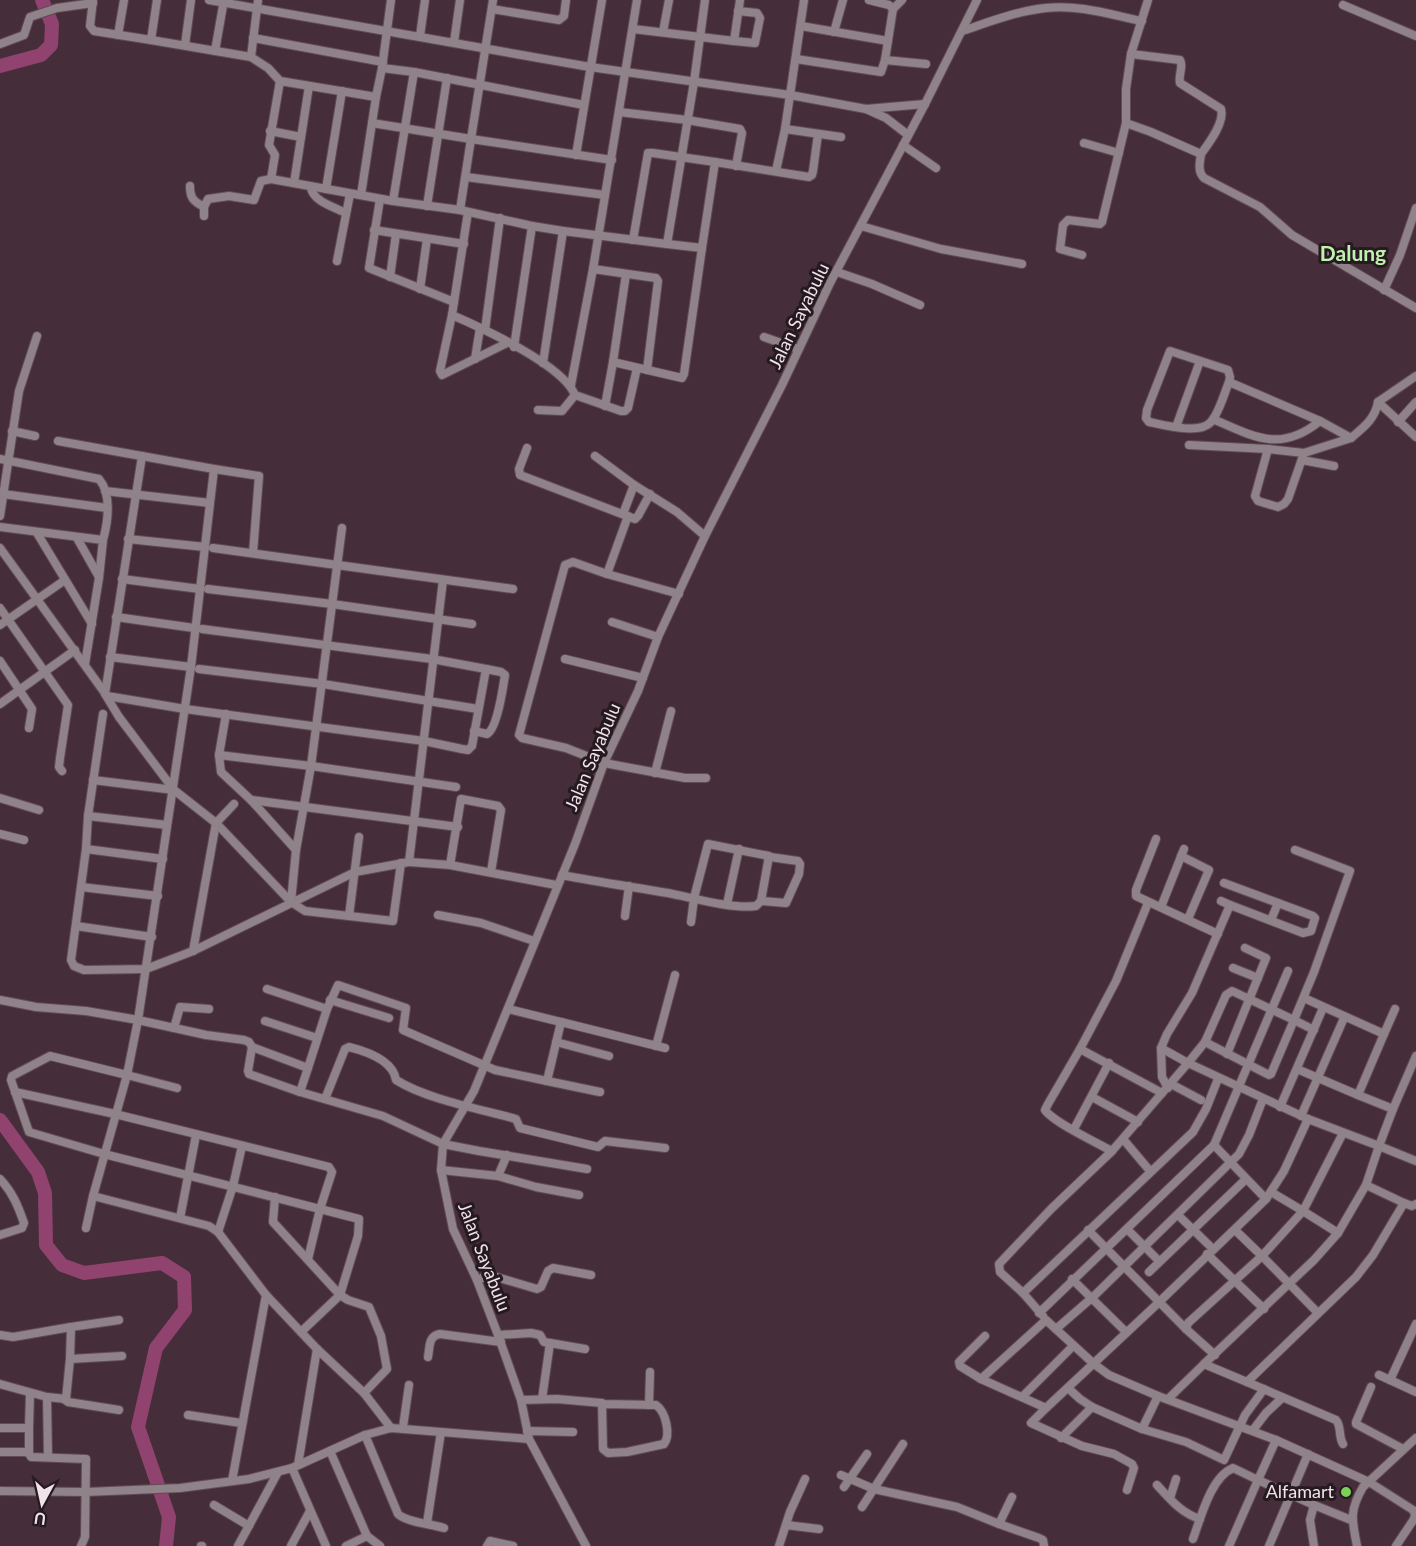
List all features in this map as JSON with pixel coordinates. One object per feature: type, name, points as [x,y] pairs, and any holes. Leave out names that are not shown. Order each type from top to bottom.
[{"type":"street","points":[[118,35],[124,0]]},
{"type":"street","points":[[151,40],[157,0]]},
{"type":"street","points":[[185,45],[191,0]]},
{"type":"street","points":[[209,0],[257,4],[387,31],[590,67],[790,95],[866,109],[886,118],[908,135]]},
{"type":"street","points":[[361,195],[383,65],[391,0]]},
{"type":"street","points":[[420,36],[425,0]]},
{"type":"street","points":[[454,42],[459,0]]},
{"type":"street","points":[[493,0],[466,177],[464,244],[441,374],[445,375],[475,359],[511,345]]},
{"type":"street","points":[[492,9],[559,20],[564,16],[566,0]]},
{"type":"street","points":[[576,155],[602,0]]},
{"type":"street","points":[[571,385],[612,160],[637,0]]},
{"type":"street","points":[[663,32],[669,0]]},
{"type":"street","points":[[667,244],[705,0]]},
{"type":"street","points":[[734,41],[740,0]]},
{"type":"street","points":[[776,171],[785,129],[804,0]]},
{"type":"street","points":[[834,32],[843,0]]},
{"type":"street","points":[[868,0],[889,5],[893,9]]},
{"type":"street","points":[[796,59],[878,72],[883,69],[893,9],[902,0]]},
{"type":"street","name":"Jalan Sayabulu","points":[[586,1546],[528,1435],[521,1401],[500,1339],[477,1280],[453,1229],[441,1170],[443,1144],[466,1105],[485,1065],[556,885],[562,875],[604,763],[643,678],[658,637],[705,536],[977,0]]},
{"type":"street","points":[[1082,255],[1060,249],[1063,225],[1068,220],[1102,222],[1126,123],[1126,89],[1131,54],[1148,0]]},
{"type":"street","points":[[216,51],[224,1]]},
{"type":"street","points":[[0,45],[24,35],[30,17],[57,8],[93,2],[91,29],[94,32],[251,57],[268,68],[280,81],[376,98]]},
{"type":"street","points":[[251,57],[257,4]]},
{"type":"street","points":[[1342,5],[1416,36]]},
{"type":"street","points":[[962,31],[997,19],[1046,8],[1096,12],[1142,21]]},
{"type":"street","points":[[633,29],[755,43],[760,18],[757,13],[738,11]]},
{"type":"street","points":[[801,26],[888,41]]},
{"type":"street","points":[[253,38],[584,105]]},
{"type":"street","points":[[1131,54],[1180,60],[1182,64],[1180,83],[1221,109],[1223,115],[1202,154],[1200,174],[1260,207],[1292,236],[1416,308]]},
{"type":"street","points":[[885,60],[926,64]]},
{"type":"street","points":[[393,201],[414,72]]},
{"type":"street","points":[[427,206],[447,78]]},
{"type":"street","points":[[271,179],[275,155],[269,145],[270,131],[280,81]]},
{"type":"street","points":[[294,183],[309,86]]},
{"type":"street","points":[[326,189],[342,91]]},
{"type":"street","points":[[866,109],[925,104]]},
{"type":"street","points":[[618,112],[740,129],[742,133],[736,166]]},
{"type":"street","points":[[372,123],[612,160]]},
{"type":"street","points":[[1126,123],[1202,154]]},
{"type":"street","points":[[785,129],[841,137]]},
{"type":"street","points":[[270,131],[301,137]]},
{"type":"street","points":[[633,240],[648,153],[809,177],[812,175],[818,134]]},
{"type":"street","points":[[1084,143],[1119,153]]},
{"type":"street","points":[[903,145],[936,168]]},
{"type":"street","points":[[613,362],[683,377],[715,162]]},
{"type":"street","points":[[466,177],[605,195]]},
{"type":"street","points":[[204,216],[204,207],[208,199],[227,196],[254,200],[261,181],[271,179],[380,199],[464,211],[563,231],[702,248]]},
{"type":"street","points":[[190,186],[190,195],[194,201],[204,207]]},
{"type":"street","points":[[311,187],[311,192],[317,198],[346,213]]},
{"type":"street","points":[[337,261],[350,194]]},
{"type":"street","points":[[380,199],[369,268],[454,302]]},
{"type":"street","points":[[1384,290],[1400,255],[1416,208]]},
{"type":"street","points":[[475,359],[483,329],[501,218]]},
{"type":"street","points":[[511,345],[532,226]]},
{"type":"street","points":[[861,226],[941,249],[1022,264]]},
{"type":"street","points":[[374,230],[464,244]]},
{"type":"street","points":[[543,363],[563,231]]},
{"type":"street","points":[[390,277],[396,234]]},
{"type":"street","points":[[420,289],[427,239]]},
{"type":"street","points":[[593,268],[656,278],[659,284],[646,370]]},
{"type":"street","points":[[837,272],[920,305]]},
{"type":"street","points":[[605,405],[626,274]]},
{"type":"street","points":[[452,315],[483,329],[543,363],[571,385],[575,395],[621,411],[628,408],[637,368]]},
{"type":"street","points":[[0,516],[4,459],[12,431],[21,380],[37,336]]},
{"type":"street","points":[[764,337],[798,349]]},
{"type":"street","points":[[1169,352],[1200,361],[1228,370],[1230,377],[1213,419],[1202,428],[1176,427],[1149,422],[1146,415],[1148,405],[1169,352]]},
{"type":"street","points":[[1176,427],[1200,361]]},
{"type":"street","points":[[1303,456],[1351,438],[1371,420],[1378,402],[1416,376]]},
{"type":"street","points":[[1229,382],[1320,421],[1351,438]]},
{"type":"street","points":[[538,410],[562,411],[575,395]]},
{"type":"street","points":[[1378,402],[1416,437]]},
{"type":"street","points":[[1398,422],[1416,402]]},
{"type":"street","points":[[1213,419],[1254,436],[1278,440],[1293,439],[1320,421]]},
{"type":"street","points":[[12,431],[36,436]]},
{"type":"street","points":[[58,441],[259,476],[253,553]]},
{"type":"street","points":[[1189,445],[1268,449],[1303,456],[1334,466]]},
{"type":"street","points":[[527,448],[519,469],[520,475],[625,515],[637,518],[650,494]]},
{"type":"street","points":[[1268,449],[1255,496],[1260,501],[1278,507],[1284,504],[1290,494],[1303,456]]},
{"type":"street","points":[[105,694],[142,456]]},
{"type":"street","points":[[595,456],[676,512],[705,536]]},
{"type":"street","points":[[4,459],[96,477],[102,481],[107,508],[99,578],[84,664]]},
{"type":"street","points":[[86,1228],[127,1075],[152,937],[185,709],[195,668],[209,548],[210,503],[214,469]]},
{"type":"street","points":[[608,574],[634,485]]},
{"type":"street","points":[[105,491],[210,503]]},
{"type":"street","points":[[3,494],[107,508]]},
{"type":"street","points":[[0,527],[103,540]]},
{"type":"street","points":[[291,902],[296,850],[311,766],[342,528]]},
{"type":"street","points":[[37,533],[92,624]]},
{"type":"street","points":[[77,538],[99,578]]},
{"type":"street","points":[[129,539],[253,553],[513,589]]},
{"type":"street","points":[[0,548],[75,650],[119,717],[174,790],[216,823],[291,902],[305,911],[393,921],[418,782],[443,580]]},
{"type":"street","points":[[679,594],[573,562],[565,565],[519,735],[522,738],[566,748],[604,763],[685,778],[706,778]]},
{"type":"street","points":[[122,579],[332,604],[472,624]]},
{"type":"street","points":[[0,625],[65,580]]},
{"type":"street","points":[[0,608],[68,705],[59,767],[62,771]]},
{"type":"street","points":[[116,617],[432,659],[501,672],[505,675],[493,730],[487,734],[474,731]]},
{"type":"street","points":[[612,622],[658,637]]},
{"type":"street","points":[[0,705],[75,650]]},
{"type":"street","points":[[110,657],[322,684],[478,709]]},
{"type":"street","points":[[565,659],[643,678]]},
{"type":"street","points":[[0,661],[32,709],[29,728]]},
{"type":"street","points":[[105,694],[185,709],[424,741],[468,750],[471,746],[486,669]]},
{"type":"street","points":[[655,773],[670,711]]},
{"type":"street","points":[[103,714],[88,816],[72,960],[74,966],[84,970],[146,969],[193,951],[355,872],[405,862],[450,865],[556,885]]},
{"type":"street","points":[[226,714],[219,754],[223,774],[251,800],[296,850]]},
{"type":"street","points":[[219,754],[456,788]]},
{"type":"street","points":[[93,780],[174,790]]},
{"type":"street","points":[[0,798],[39,810]]},
{"type":"street","points":[[450,865],[462,799],[500,808],[491,872]]},
{"type":"street","points":[[251,800],[458,827]]},
{"type":"street","points":[[193,951],[216,823],[234,804]]},
{"type":"street","points":[[88,816],[167,825]]},
{"type":"street","points":[[0,834],[24,840]]},
{"type":"street","points":[[349,916],[358,837]]},
{"type":"street","points":[[1156,839],[1136,890],[1138,897],[1218,934]]},
{"type":"street","points":[[691,922],[694,898],[708,844],[798,861],[799,874],[786,903],[761,901]]},
{"type":"street","points":[[86,849],[163,859]]},
{"type":"street","points":[[727,903],[739,849]]},
{"type":"street","points":[[1205,1042],[1248,1065],[1271,1074],[1304,998],[1350,871],[1295,850]]},
{"type":"street","points":[[1161,907],[1182,853],[1209,870],[1188,919]]},
{"type":"street","points":[[562,875],[751,907],[761,901],[770,857]]},
{"type":"street","points":[[1221,901],[1304,933],[1308,933],[1313,927],[1315,918],[1313,916],[1224,883]]},
{"type":"street","points":[[625,916],[629,886]]},
{"type":"street","points":[[81,887],[158,896]]},
{"type":"street","points":[[1112,1151],[1064,1125],[1046,1110],[1116,981],[1148,903]]},
{"type":"street","points":[[1271,920],[1278,903]]},
{"type":"street","points":[[1167,1089],[1162,1077],[1161,1048],[1192,993],[1230,905]]},
{"type":"street","points":[[438,915],[482,923],[534,942]]},
{"type":"street","points":[[76,926],[152,937]]},
{"type":"street","points":[[1227,1054],[1266,958],[1245,948]]},
{"type":"street","points":[[1233,968],[1258,978]]},
{"type":"street","points":[[1040,1313],[1072,1279],[1107,1249],[1214,1145],[1288,971]]},
{"type":"street","points":[[656,1046],[675,975]]},
{"type":"street","points":[[300,1092],[330,1000],[336,987],[340,985],[404,1007],[406,1009],[403,1030],[485,1065],[514,1075],[600,1092]]},
{"type":"street","points":[[267,989],[327,1009]]},
{"type":"street","points":[[1314,1030],[1232,991],[1228,992],[1205,1042],[1167,1089],[1112,1151],[999,1264],[1000,1272],[1073,1346],[1115,1378],[1158,1396],[1243,1420],[1276,1440],[1369,1482],[1413,1510],[1416,1514],[1396,1546]]},
{"type":"street","points":[[1304,998],[1344,1018],[1384,1034]]},
{"type":"street","points":[[0,1000],[43,1008],[86,1011],[206,1035],[244,1040],[252,1047],[308,1068]]},
{"type":"street","points":[[330,1000],[389,1018]]},
{"type":"street","points":[[174,1028],[180,1007],[208,1009]]},
{"type":"street","points":[[1280,1107],[1323,1008]]},
{"type":"street","points":[[507,1009],[665,1048]]},
{"type":"street","points":[[1358,1095],[1395,1009]]},
{"type":"street","points":[[1127,1490],[1134,1468],[1130,1461],[1061,1438],[1031,1423],[1266,1199],[1284,1171],[1318,1079],[1344,1018]]},
{"type":"street","points":[[265,1021],[317,1038]]},
{"type":"street","points":[[547,1081],[561,1022]]},
{"type":"street","points":[[556,1042],[609,1056]]},
{"type":"street","points":[[252,1047],[249,1074],[300,1092],[383,1116],[443,1144],[587,1169]]},
{"type":"street","points":[[326,1099],[345,1048],[349,1047],[372,1054],[389,1067],[398,1081],[431,1096],[516,1119],[520,1128],[598,1147],[605,1141],[665,1148]]},
{"type":"street","points":[[1161,1048],[1218,1079],[1280,1107],[1415,1158]]},
{"type":"street","points":[[1080,1049],[1167,1089],[1201,1100]]},
{"type":"street","points":[[177,1088],[50,1056],[12,1076],[11,1080],[23,1118],[31,1134],[357,1218],[360,1222],[358,1236],[340,1295],[301,1332]]},
{"type":"street","points":[[1168,1399],[1290,1284],[1338,1233],[1366,1185],[1379,1146],[1416,1056]]},
{"type":"street","points":[[1074,1129],[1109,1063]]},
{"type":"street","points":[[1297,1069],[1394,1109]]},
{"type":"street","points":[[1023,1293],[1193,1132],[1206,1109],[1218,1079]]},
{"type":"street","points":[[15,1092],[115,1114],[328,1167],[332,1172],[308,1259]]},
{"type":"street","points":[[1092,1097],[1138,1122]]},
{"type":"street","points":[[1056,1329],[1092,1298],[1231,1163],[1250,1135],[1263,1099]]},
{"type":"street","points":[[1186,1329],[1188,1323],[1262,1256],[1303,1211],[1343,1132]]},
{"type":"street","points":[[180,1218],[196,1135]]},
{"type":"street","points":[[1123,1139],[1150,1171]]},
{"type":"street","points":[[1214,1145],[1266,1199]]},
{"type":"street","points":[[218,1232],[233,1186],[242,1146]]},
{"type":"street","points":[[498,1176],[507,1155]]},
{"type":"street","points":[[441,1170],[498,1176],[536,1187],[579,1195]]},
{"type":"street","points":[[0,1179],[13,1196],[24,1223],[22,1228],[0,1235]]},
{"type":"street","points":[[1149,1272],[1245,1179]]},
{"type":"street","points":[[1366,1185],[1404,1203],[1412,1206],[1416,1204]]},
{"type":"street","points":[[1271,1192],[1338,1233]]},
{"type":"street","points":[[93,1196],[209,1226],[218,1232],[266,1295],[317,1349],[364,1393],[391,1428]]},
{"type":"street","points":[[275,1197],[273,1222],[340,1295],[369,1307],[381,1336],[387,1369],[364,1393]]},
{"type":"street","points":[[1247,1382],[1343,1290],[1373,1255],[1404,1203]]},
{"type":"street","points":[[1178,1215],[1235,1280],[1264,1309]]},
{"type":"street","points":[[1127,1229],[1159,1261]]},
{"type":"street","points":[[1088,1230],[1186,1329],[1215,1355]]},
{"type":"street","points":[[1235,1230],[1318,1313]]},
{"type":"street","points":[[477,1280],[493,1276],[537,1289],[541,1287],[548,1271],[554,1268],[591,1275]]},
{"type":"street","points":[[1072,1279],[1126,1332]]},
{"type":"street","points":[[232,1481],[266,1295]]},
{"type":"street","points":[[0,1335],[13,1337],[119,1320]]},
{"type":"street","points":[[981,1379],[1046,1320]]},
{"type":"street","points":[[1390,1380],[1416,1324]]},
{"type":"street","points":[[64,1399],[67,1396],[71,1327]]},
{"type":"street","points":[[428,1357],[431,1339],[434,1335],[440,1334],[500,1339],[531,1333],[540,1335],[544,1342],[585,1349]]},
{"type":"street","points":[[985,1336],[959,1362],[960,1366],[981,1379],[1046,1408]]},
{"type":"street","points":[[542,1399],[550,1343]]},
{"type":"street","points":[[1022,1397],[1073,1346]]},
{"type":"street","points":[[317,1349],[295,1466],[310,1511],[326,1546]]},
{"type":"street","points":[[70,1359],[122,1356]]},
{"type":"street","points":[[1204,1364],[1336,1420],[1343,1444]]},
{"type":"street","points":[[649,1405],[650,1372]]},
{"type":"street","points":[[1379,1375],[1416,1392]]},
{"type":"street","points":[[0,1384],[47,1397],[64,1399],[68,1402],[119,1410]]},
{"type":"street","points":[[403,1427],[409,1385]]},
{"type":"street","points":[[1371,1387],[1356,1424],[1403,1449]]},
{"type":"street","points":[[1068,1388],[1092,1407],[1142,1429],[1186,1442],[1224,1460],[1243,1420],[1264,1390]]},
{"type":"street","points":[[29,1453],[30,1393]]},
{"type":"street","points":[[1142,1429],[1158,1396]]},
{"type":"street","points":[[47,1397],[48,1457]]},
{"type":"street","points":[[1256,1426],[1281,1398]]},
{"type":"street","points":[[521,1401],[542,1399],[656,1405],[661,1409],[668,1436],[667,1441],[664,1444],[627,1452],[608,1453],[603,1449],[603,1404]]},
{"type":"street","points":[[1061,1438],[1092,1407]]},
{"type":"street","points":[[188,1414],[241,1423]]},
{"type":"street","points":[[0,1428],[29,1428]]},
{"type":"street","points":[[0,1491],[131,1491],[180,1488],[249,1479],[295,1466],[364,1435],[391,1428],[528,1435],[573,1432]]},
{"type":"street","points":[[427,1523],[441,1432]]},
{"type":"street","points":[[364,1435],[399,1514],[405,1520],[444,1528]]},
{"type":"street","points":[[1357,1546],[1351,1520],[1356,1500],[1363,1487],[1415,1439]]},
{"type":"street","points":[[1230,1546],[1276,1440]]},
{"type":"street","points":[[862,1507],[903,1444]]},
{"type":"street","points":[[330,1451],[367,1536],[380,1546]]},
{"type":"street","points":[[0,1452],[29,1453],[31,1456],[85,1458],[87,1462],[85,1537],[81,1546]]},
{"type":"street","points":[[847,1483],[867,1454]]},
{"type":"street","points":[[1269,1546],[1308,1454]]},
{"type":"street","points":[[1193,1539],[1220,1476],[1233,1468],[1351,1520]]},
{"type":"street","points":[[238,1546],[278,1472]]},
{"type":"street","points":[[841,1475],[847,1483],[957,1507],[1039,1538],[1043,1540],[1044,1546]]},
{"type":"street","points":[[778,1546],[805,1479]]},
{"type":"street","points":[[1170,1498],[1176,1479]]},
{"type":"street","points":[[1157,1485],[1187,1514],[1200,1519]]},
{"type":"street","points":[[999,1524],[1012,1497]]},
{"type":"street","points":[[214,1505],[249,1526]]},
{"type":"street","points":[[1312,1544],[1310,1520],[1314,1505]]},
{"type":"street","points":[[291,1546],[310,1511]]},
{"type":"street","points":[[786,1525],[819,1529]]},
{"type":"street","points":[[346,1546],[367,1536]]},
{"type":"street","points":[[487,1546],[490,1541],[513,1546]]},
{"type":"waterway","points":[[0,66],[41,55],[51,45],[52,24],[42,0]]},
{"type":"waterway","points":[[0,1120],[38,1172],[45,1193],[46,1245],[62,1265],[84,1273],[162,1263],[184,1277],[185,1310],[156,1348],[138,1427],[169,1517],[166,1546]]},
{"type":"place","name":"Alfamart","points":[[1346,1492]]},
{"type":"district","name":"Dalung","points":[[1353,254]]}]
